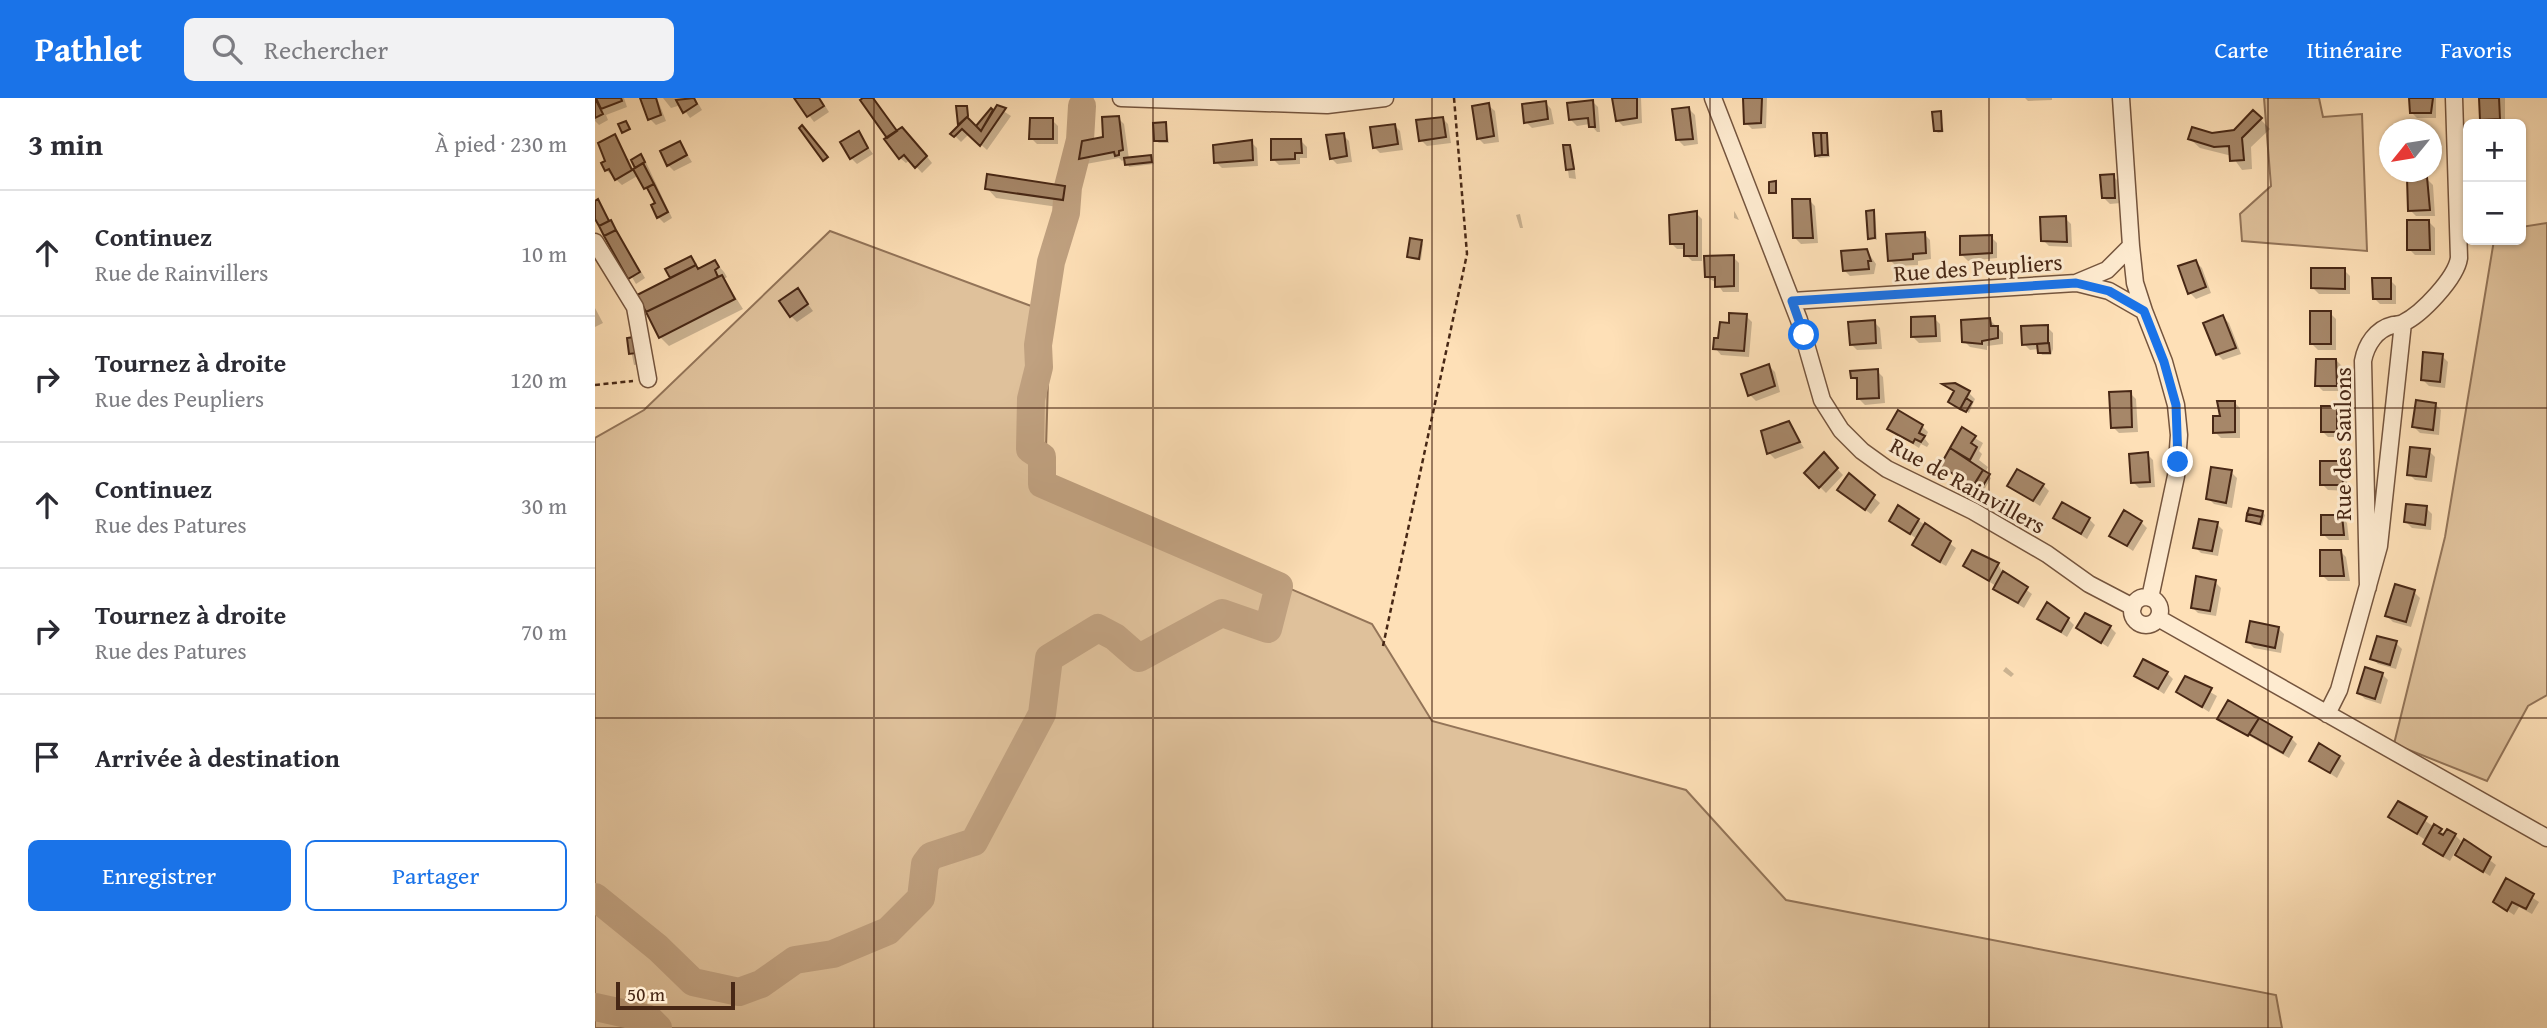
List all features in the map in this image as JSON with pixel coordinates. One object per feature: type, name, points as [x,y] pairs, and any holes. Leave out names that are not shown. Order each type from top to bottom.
[{"type":"street","points":[[1121,98],[1327,105],[1385,98]]},
{"type":"street","name":"Rue de Rainvillers","points":[[1713,98],[1792,301],[1822,400],[1841,430],[1862,451],[1913,484],[1961,505],[2047,554],[2089,584],[2133,607]]},
{"type":"street","points":[[2121,98],[2131,246],[2144,311],[2168,376],[2179,435],[2176,476],[2150,598]]},
{"type":"street","name":"Rue des Saulons","points":[[2368,587],[2363,361],[2367,346],[2377,333],[2391,325],[2403,323],[2447,285],[2458,265],[2454,98]]},
{"type":"street","points":[[595,242],[635,307],[648,379]]},
{"type":"street","name":"Rue des Peupliers","points":[[1792,301],[2076,283],[2107,270],[2131,246]]},
{"type":"street","points":[[2076,283],[2109,291],[2144,311]]},
{"type":"street","name":"Rue des Saulons","points":[[2327,714],[2339,690],[2379,547],[2403,323]]},
{"type":"street","points":[[2150,598],[2158,606],[2158,618],[2152,624],[2140,624],[2132,615],[2133,607],[2138,600],[2150,598]]},
{"type":"street","points":[[2158,618],[2547,838]]},
{"type":"path","points":[[1383,646],[1467,254],[1454,98]]},
{"type":"path","points":[[595,385],[648,379]]},
{"type":"shaded area","points":[[2264,98],[2319,98],[2323,117],[2362,114],[2367,251],[2242,241],[2240,214],[2271,186]]},
{"type":"shaded area","points":[[2547,223],[2547,695],[2528,706],[2487,781],[2394,744],[2445,537],[2493,245],[2526,245],[2526,226]]},
{"type":"shaded area","points":[[830,231],[1050,313],[1045,483],[1372,624],[1432,721],[1686,790],[1786,900],[2276,995],[2282,1028],[595,1028],[595,438],[644,410]]},
{"type":"building","points":[[595,98],[603,114],[595,118]]},
{"type":"building","points":[[596,98],[621,98],[622,101],[601,109]]},
{"type":"building","points":[[640,98],[656,98],[661,115],[648,120]]},
{"type":"building","points":[[694,98],[697,104],[683,113],[676,100]]},
{"type":"building","points":[[794,98],[819,98],[824,106],[807,117]]},
{"type":"building","points":[[873,98],[897,131],[887,138],[860,100]]},
{"type":"building","points":[[1612,98],[1637,98],[1637,118],[1616,121]]},
{"type":"building","points":[[1743,98],[1762,98],[1761,123],[1744,124]]},
{"type":"building","points":[[2409,98],[2433,98],[2431,113],[2410,113]]},
{"type":"building","points":[[2479,98],[2499,98],[2500,119],[2480,119]]},
{"type":"building","points":[[1593,100],[1595,127],[1589,127],[1588,118],[1569,120],[1567,103]]},
{"type":"building","points":[[1546,101],[1548,119],[1524,123],[1522,104]]},
{"type":"building","points":[[1489,103],[1494,136],[1477,139],[1472,106]]},
{"type":"building","points":[[997,105],[1006,108],[980,146],[962,129],[954,137],[950,134],[967,117],[981,131]]},
{"type":"building","points":[[956,106],[967,106],[968,116],[958,125]]},
{"type":"building","points":[[1689,107],[1693,139],[1676,140],[1672,109]]},
{"type":"building","points":[[991,108],[993,110],[981,131],[976,126]]},
{"type":"building","points":[[2253,110],[2262,118],[2242,138],[2244,160],[2230,161],[2229,146],[2214,147],[2188,139],[2192,127],[2212,133],[2234,130]]},
{"type":"building","points":[[1941,111],[1942,131],[1934,131],[1932,112]]},
{"type":"building","points":[[1119,116],[1123,150],[1119,151],[1119,155],[1115,156],[1114,152],[1079,159],[1082,141],[1103,137],[1102,117]]},
{"type":"building","points":[[1443,117],[1446,137],[1419,141],[1416,120]]},
{"type":"building","points":[[1030,118],[1053,118],[1053,139],[1029,139]]},
{"type":"building","points":[[626,121],[630,129],[622,133],[618,124]]},
{"type":"building","points":[[1166,122],[1167,141],[1154,141],[1153,123]]},
{"type":"building","points":[[1395,124],[1398,144],[1373,148],[1370,127]]},
{"type":"building","points":[[802,125],[828,157],[823,161],[799,128]]},
{"type":"building","points":[[902,127],[927,156],[915,168],[904,155],[899,159],[884,139]]},
{"type":"building","points":[[859,131],[868,148],[850,159],[840,142]]},
{"type":"building","points":[[1344,133],[1347,156],[1330,159],[1326,135]]},
{"type":"building","points":[[1813,133],[1821,133],[1822,155],[1815,156]]},
{"type":"building","points":[[1821,133],[1827,133],[1828,155],[1822,155]]},
{"type":"building","points":[[615,134],[632,170],[615,180],[609,169],[605,171],[601,163],[605,161],[598,143]]},
{"type":"building","points":[[1271,139],[1301,139],[1302,153],[1295,153],[1295,159],[1271,160]]},
{"type":"building","points":[[1252,140],[1253,160],[1214,163],[1213,145]]},
{"type":"building","points":[[680,141],[687,155],[667,166],[660,151]]},
{"type":"building","points":[[1563,145],[1570,145],[1574,169],[1566,170]]},
{"type":"building","points":[[641,154],[645,162],[635,168],[631,160]]},
{"type":"building","points":[[1151,155],[1152,162],[1125,165],[1124,158]]},
{"type":"building","points":[[643,163],[654,184],[644,189],[633,169]]},
{"type":"building","points":[[987,174],[1065,186],[1063,200],[985,189]]},
{"type":"building","points":[[2114,174],[2115,198],[2102,198],[2100,175]]},
{"type":"building","points":[[1776,181],[1776,193],[1769,193],[1769,182]]},
{"type":"building","points":[[2407,182],[2427,182],[2430,210],[2408,211]]},
{"type":"building","points":[[654,184],[668,212],[657,218],[651,205],[655,203],[647,188]]},
{"type":"building","points":[[598,199],[609,221],[599,226],[595,219],[595,201]]},
{"type":"building","points":[[1792,199],[1810,199],[1813,238],[1793,238]]},
{"type":"building","points":[[1874,210],[1875,238],[1868,239],[1866,211]]},
{"type":"building","points":[[1697,211],[1697,256],[1684,256],[1684,244],[1670,244],[1669,215]]},
{"type":"building","points":[[2066,216],[2067,242],[2041,241],[2040,217]]},
{"type":"building","points":[[611,220],[616,230],[604,236],[599,226]]},
{"type":"building","points":[[2407,220],[2429,220],[2430,250],[2407,250]]},
{"type":"building","points":[[616,230],[640,272],[628,279],[604,236]]},
{"type":"building","points":[[1925,232],[1926,253],[1913,254],[1913,259],[1888,261],[1886,234]]},
{"type":"building","points":[[1992,235],[1992,253],[1960,255],[1960,236]]},
{"type":"building","points":[[1410,238],[1422,240],[1419,259],[1407,257]]},
{"type":"building","points":[[1867,249],[1871,261],[1868,261],[1869,269],[1843,271],[1841,251]]},
{"type":"building","points":[[1734,255],[1734,286],[1715,287],[1715,277],[1705,277],[1704,256]]},
{"type":"building","points":[[691,256],[696,265],[670,278],[665,269]]},
{"type":"building","points":[[715,260],[719,267],[715,270],[718,277],[646,312],[637,295],[696,265],[698,269]]},
{"type":"building","points":[[2196,260],[2206,287],[2188,294],[2178,266]]},
{"type":"building","points":[[2311,268],[2345,268],[2345,289],[2311,288]]},
{"type":"building","points":[[722,275],[735,299],[659,338],[646,312]]},
{"type":"building","points":[[2372,278],[2391,278],[2391,299],[2373,299]]},
{"type":"building","points":[[798,288],[808,304],[790,317],[779,301]]},
{"type":"building","points":[[2310,311],[2331,311],[2331,344],[2310,344]]},
{"type":"building","points":[[1729,313],[1747,314],[1744,351],[1713,349],[1720,322],[1729,323]]},
{"type":"building","points":[[2223,315],[2236,348],[2216,355],[2203,323]]},
{"type":"building","points":[[1935,316],[1936,336],[1911,337],[1911,317]]},
{"type":"building","points":[[1990,318],[1991,326],[1998,326],[1998,338],[1982,341],[1982,344],[1962,342],[1961,320]]},
{"type":"building","points":[[1875,320],[1876,343],[1850,345],[1848,322]]},
{"type":"building","points":[[2048,325],[2048,343],[2022,345],[2021,326]]},
{"type":"building","points":[[634,337],[637,353],[629,354],[627,338]]},
{"type":"building","points":[[2049,343],[2050,353],[2038,353],[2037,344]]},
{"type":"building","points":[[2423,352],[2443,354],[2440,382],[2421,380]]},
{"type":"building","points":[[2316,359],[2336,359],[2337,386],[2315,386]]},
{"type":"building","points":[[1769,364],[1775,386],[1748,396],[1741,374]]},
{"type":"building","points":[[1878,369],[1879,398],[1857,399],[1857,378],[1851,378],[1850,371]]},
{"type":"building","points":[[1955,383],[1970,391],[1960,409],[1948,402],[1954,391],[1942,384]]},
{"type":"building","points":[[2131,391],[2132,427],[2111,428],[2109,392]]},
{"type":"building","points":[[1966,398],[1972,402],[1966,412],[1960,409]]},
{"type":"building","points":[[2416,400],[2436,403],[2433,430],[2412,427]]},
{"type":"building","points":[[2217,401],[2235,401],[2235,432],[2213,433],[2213,416],[2220,416]]},
{"type":"building","points":[[2321,406],[2337,406],[2337,432],[2321,432]]},
{"type":"building","points":[[1898,410],[1923,425],[1919,433],[1925,436],[1921,442],[1915,439],[1913,443],[1887,429]]},
{"type":"building","points":[[1789,421],[1800,442],[1767,454],[1761,431]]},
{"type":"building","points":[[1962,427],[1976,436],[1971,443],[1977,447],[1970,460],[1950,448]]},
{"type":"building","points":[[2410,447],[2430,449],[2426,477],[2407,475]]},
{"type":"building","points":[[1950,448],[1983,470],[1973,486],[1940,466]]},
{"type":"building","points":[[1824,452],[1838,468],[1819,488],[1804,473]]},
{"type":"building","points":[[2148,452],[2150,482],[2131,483],[2129,454]]},
{"type":"building","points":[[2320,461],[2341,461],[2343,485],[2320,485]]},
{"type":"building","points":[[2211,467],[2232,470],[2226,503],[2206,499]]},
{"type":"building","points":[[2017,469],[2044,484],[2033,501],[2007,486]]},
{"type":"building","points":[[1983,470],[1990,474],[1981,489],[1974,485]]},
{"type":"building","points":[[1849,473],[1875,495],[1865,510],[1837,490]]},
{"type":"building","points":[[2062,502],[2090,518],[2081,534],[2053,518]]},
{"type":"building","points":[[2406,504],[2427,506],[2425,525],[2404,522]]},
{"type":"building","points":[[1898,505],[1919,519],[1910,534],[1889,521]]},
{"type":"building","points":[[2249,508],[2263,511],[2262,517],[2247,514]]},
{"type":"building","points":[[2124,510],[2142,521],[2127,546],[2109,536]]},
{"type":"building","points":[[2247,514],[2262,517],[2260,524],[2246,521]]},
{"type":"building","points":[[2321,515],[2342,515],[2344,535],[2321,535]]},
{"type":"building","points":[[2199,519],[2218,522],[2212,551],[2193,548]]},
{"type":"building","points":[[1925,523],[1951,541],[1940,562],[1912,545]]},
{"type":"building","points":[[1972,550],[1999,563],[1989,581],[1963,566]]},
{"type":"building","points":[[2320,550],[2341,550],[2344,576],[2320,576]]},
{"type":"building","points":[[2003,571],[2028,587],[2018,603],[1993,589]]},
{"type":"building","points":[[2196,576],[2216,580],[2210,611],[2191,608]]},
{"type":"building","points":[[2395,584],[2415,590],[2406,622],[2385,616]]},
{"type":"building","points":[[2047,602],[2069,618],[2061,632],[2037,619]]},
{"type":"building","points":[[2085,613],[2111,626],[2101,643],[2076,628]]},
{"type":"building","points":[[2250,621],[2279,627],[2275,648],[2246,642]]},
{"type":"building","points":[[2377,636],[2397,641],[2390,665],[2370,659]]},
{"type":"building","points":[[2143,659],[2168,672],[2158,689],[2134,676]]},
{"type":"building","points":[[2365,667],[2383,673],[2375,699],[2357,693]]},
{"type":"building","points":[[2185,676],[2212,688],[2202,707],[2176,692]]},
{"type":"building","points":[[2228,700],[2259,718],[2248,736],[2217,719]]},
{"type":"building","points":[[2259,718],[2292,737],[2283,753],[2249,734]]},
{"type":"building","points":[[2319,743],[2340,756],[2330,773],[2309,761]]},
{"type":"building","points":[[2398,801],[2427,817],[2417,834],[2388,817]]},
{"type":"building","points":[[2434,824],[2442,829],[2439,833],[2443,835],[2447,829],[2456,834],[2443,856],[2423,844]]},
{"type":"building","points":[[2464,839],[2491,857],[2483,872],[2455,855]]},
{"type":"building","points":[[2506,878],[2534,894],[2526,909],[2512,902],[2507,911],[2493,902]]},
{"type":"waterway","points":[[595,897],[658,948],[693,982],[739,992],[761,984],[795,960],[833,954],[888,931],[921,898],[925,864],[931,856],[974,842],[1042,714],[1049,658],[1098,628],[1115,637],[1139,658],[1222,613],[1268,629],[1279,586],[1042,484],[1042,457],[1030,449],[1031,399],[1039,367],[1038,345],[1051,262],[1066,213],[1068,187],[1080,140],[1082,106]]},
{"type":"waterway","points":[[595,1007],[649,1019],[658,1028]]},
{"type":"route","points":[[1804,335],[1792,301],[2076,283],[2109,291],[2144,311],[2164,362],[2176,405],[2179,421],[2178,462]]}]
